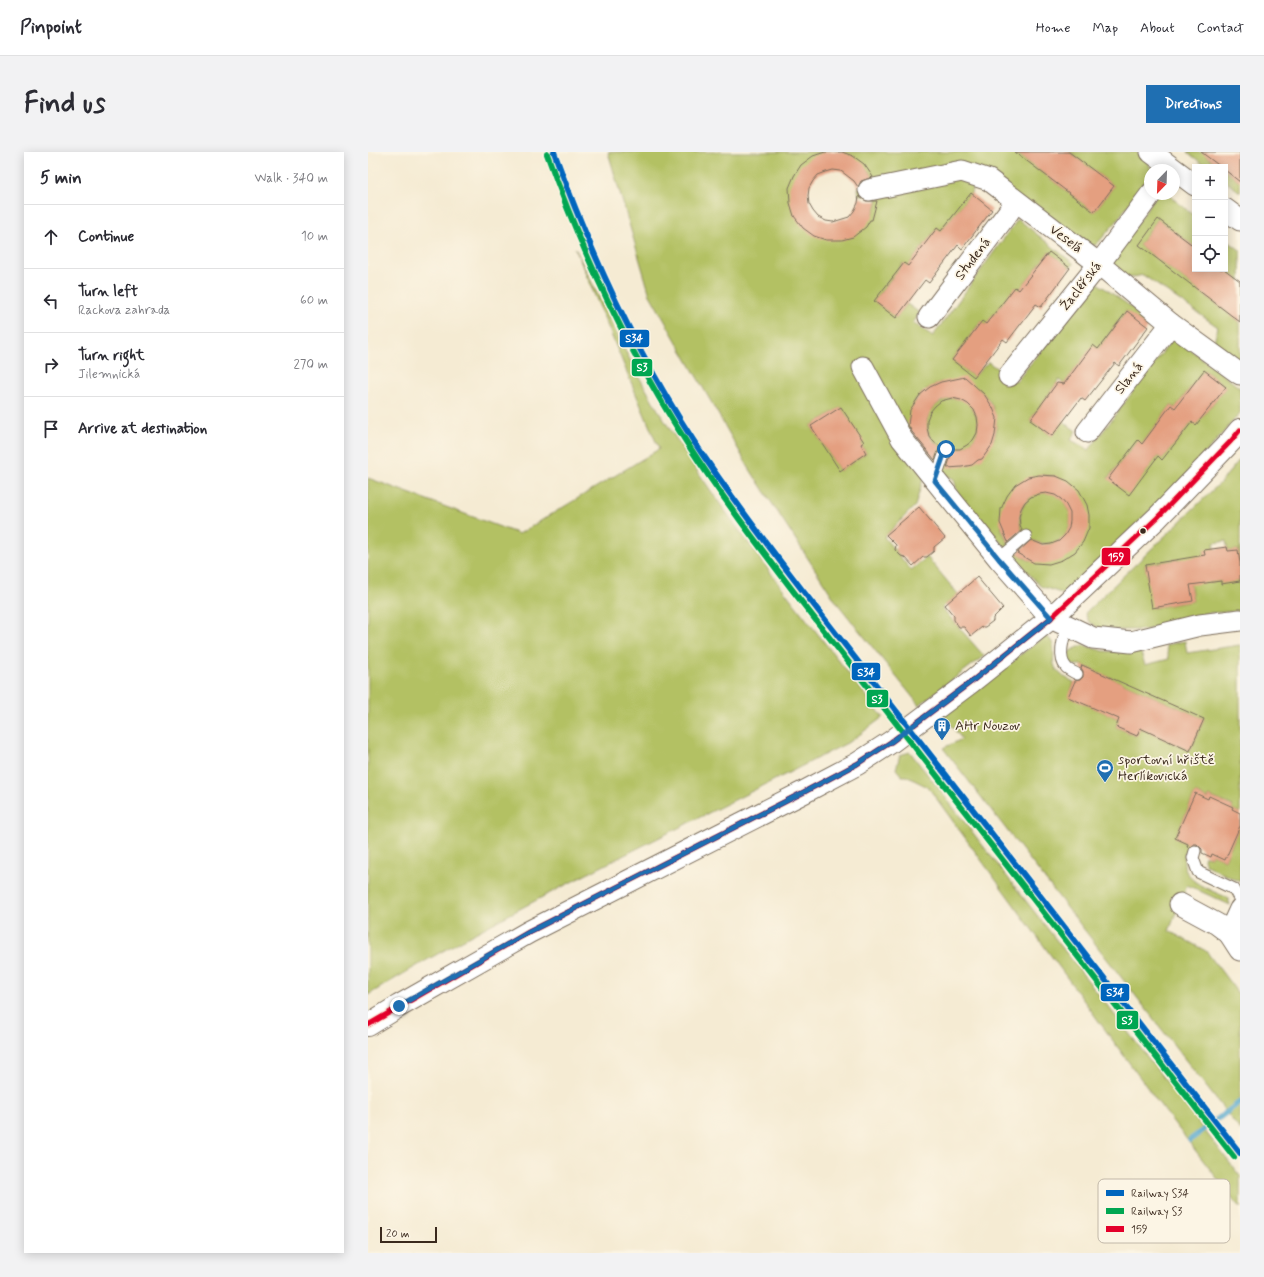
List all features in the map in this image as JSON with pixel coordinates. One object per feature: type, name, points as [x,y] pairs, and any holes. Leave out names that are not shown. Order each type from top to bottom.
[{"type":"street","points":[[1152,152],[1173,163],[1192,182]]},
{"type":"street","name":"Veselá","points":[[864,191],[962,171],[989,180],[1099,264],[1172,324],[1240,374]]},
{"type":"street","name":"Žacléřská","points":[[1009,376],[1099,264],[1147,200]]},
{"type":"street","name":"Studená","points":[[929,317],[1016,202]]},
{"type":"street","points":[[1228,210],[1240,220]]},
{"type":"street","name":"Slaná","points":[[1087,432],[1172,324]]},
{"type":"street","points":[[862,367],[902,439],[999,559],[1059,622],[1093,638],[1130,642],[1200,625],[1240,620]]},
{"type":"street","points":[[368,1025],[529,932],[804,792],[857,764],[891,742],[971,682],[1059,622],[1240,430]]},
{"type":"street","points":[[1180,904],[1217,924],[1235,942]]},
{"type":"street","points":[[1235,942],[1240,909]]},
{"type":"lane","points":[[935,481],[946,449]]},
{"type":"lane","points":[[999,559],[1026,536]]},
{"type":"lane","points":[[1059,622],[1063,643],[1061,657],[1066,667],[1077,674]]},
{"type":"lane","points":[[1195,851],[1193,858],[1198,872],[1234,889],[1240,900]]},
{"type":"green space","points":[[608,152],[1015,152],[1094,212],[1114,186],[1069,152],[1137,152],[1148,160],[1149,164],[1144,164],[1144,183],[1117,221],[1096,245],[1083,245],[979,170],[971,193],[941,231],[937,228],[908,266],[903,263],[874,301],[896,318],[907,304],[920,313],[913,323],[933,336],[1018,219],[1074,264],[1070,268],[1049,252],[1019,290],[1015,287],[986,324],[981,321],[952,360],[974,377],[988,362],[1016,382],[1096,282],[1151,321],[1148,327],[1126,311],[1098,349],[1093,346],[1064,384],[1059,380],[1030,420],[1052,436],[1063,421],[1076,431],[1071,440],[1089,450],[1174,337],[1240,388],[1240,413],[1188,474],[1064,594],[1040,586],[958,495],[954,479],[927,466],[915,506],[884,537],[911,570],[927,557],[958,594],[942,608],[984,656],[919,705],[837,603],[749,468],[650,295]],"holes":[[[840,153],[857,161],[865,167],[872,176],[875,183],[858,188],[859,195],[877,195],[877,203],[873,215],[841,239],[790,196]],[[1204,370],[1226,387],[1196,425],[1192,422],[1162,460],[1158,456],[1129,494],[1108,478],[1137,441],[1142,444],[1171,405],[1175,408]],[[941,382],[979,389],[992,405],[996,418],[996,432],[994,439],[965,466],[951,467],[951,450],[959,449],[969,444],[977,432],[977,417],[974,411],[965,402],[955,398],[944,400],[935,406],[929,415],[927,425],[930,436],[941,447],[933,463],[911,437],[909,424],[911,411],[916,399],[925,390]],[[841,407],[863,442],[861,444],[866,453],[840,471],[811,426]],[[1041,475],[1055,476],[1082,541],[1035,562],[1028,560],[1016,552],[1028,538],[1039,543],[1051,544],[1061,539],[1066,534],[1070,525],[1069,512],[1060,498],[1052,494],[1043,493],[1034,496],[1027,501],[1022,510],[1020,520],[1023,533],[1008,543],[1002,530],[1001,523]]]},
{"type":"green space","points":[[1187,152],[1207,152],[1205,155],[1217,164],[1203,164]]},
{"type":"green space","points":[[1228,172],[1240,182],[1240,192],[1228,183]]},
{"type":"green space","points":[[1153,200],[1175,200],[1192,214],[1192,245],[1158,219],[1139,245],[1240,322],[1240,363],[1214,342],[1218,327],[1143,275],[1125,279],[1110,265]]},
{"type":"green space","points":[[1228,241],[1240,250],[1240,281],[1228,272]]},
{"type":"green space","points":[[575,248],[618,337],[641,380],[653,402],[691,462],[743,536],[883,717],[851,741],[546,895],[427,960],[368,995],[368,478],[519,534],[659,449]]},
{"type":"green space","points":[[1240,459],[1240,563],[1238,550],[1228,551],[1226,541],[1214,543],[1215,549],[1204,551],[1209,582],[1221,581],[1221,583],[1240,581],[1240,611],[1207,613],[1145,630],[1102,630],[1089,622],[1085,613],[1221,482]],"holes":[[[1181,559],[1185,581],[1190,581],[1193,601],[1153,608],[1145,565]]]},
{"type":"green space","points":[[1048,637],[1054,649],[1054,665],[1063,676],[1074,682],[1069,697],[1119,719],[1116,727],[1136,736],[1140,728],[1190,751],[1204,719],[1082,665],[1073,665],[1069,662],[1067,655],[1070,651],[1083,645],[1103,651],[1141,653],[1145,665],[1169,659],[1166,645],[1185,641],[1187,653],[1240,645],[1240,813],[1232,809],[1233,806],[1209,796],[1208,799],[1195,793],[1175,838],[1188,844],[1184,856],[1184,865],[1187,873],[1200,885],[1228,898],[1230,905],[1187,885],[1169,931],[1206,951],[1240,996],[1240,1130],[943,748],[962,739],[941,713],[1043,638]]},
{"type":"green space","points":[[910,752],[1240,1176],[1240,1208],[1230,1195],[1230,1179],[1218,1179],[1157,1101],[928,787],[906,776],[902,776],[896,769],[900,755]]},
{"type":"green space","points":[[1240,826],[1240,882],[1206,865],[1204,859],[1205,856],[1211,857],[1212,854],[1225,860]]},
{"type":"building","points":[[825,152],[842,152],[853,156],[864,164],[873,177],[861,181],[858,187],[854,181],[841,171],[833,170],[818,175],[809,188],[809,204],[818,217],[826,221],[833,222],[849,217],[858,203],[859,196],[866,201],[877,201],[872,220],[870,220],[866,227],[853,237],[842,240],[826,240],[814,236],[803,228],[794,216],[790,203],[789,188],[801,165],[813,156]]},
{"type":"building","points":[[1015,152],[1069,152],[1114,186],[1094,212]]},
{"type":"building","points":[[1201,152],[1240,152],[1240,182],[1228,172],[1228,164],[1217,164]]},
{"type":"building","points":[[971,193],[992,210],[962,249],[958,245],[929,283],[925,280],[896,318],[874,301],[904,263],[908,266],[937,228],[941,231]]},
{"type":"building","points":[[1158,219],[1192,245],[1192,272],[1228,272],[1240,281],[1240,322],[1139,245]]},
{"type":"building","points":[[1049,252],[1070,268],[1041,307],[1036,304],[1007,342],[1003,339],[974,377],[952,360],[982,321],[986,324],[1015,287],[1019,290]]},
{"type":"building","points":[[1127,311],[1148,327],[1119,366],[1115,363],[1085,401],[1081,398],[1052,436],[1030,420],[1057,383],[1064,384],[1093,345],[1098,349]]},
{"type":"building","points":[[1204,370],[1226,387],[1196,425],[1192,422],[1162,460],[1158,456],[1129,495],[1108,479],[1138,440],[1142,444],[1171,405],[1175,408]]},
{"type":"building","points":[[965,377],[984,394],[993,408],[997,418],[995,435],[992,445],[982,459],[978,460],[972,465],[947,468],[953,449],[960,449],[967,445],[973,440],[977,433],[977,417],[974,410],[961,400],[952,398],[941,401],[930,412],[927,420],[929,436],[940,446],[935,460],[908,425],[910,410],[920,395],[930,387],[941,382]]},
{"type":"building","points":[[841,407],[864,442],[861,444],[866,453],[840,471],[811,426]]},
{"type":"building","points":[[1039,475],[1056,476],[1068,481],[1079,490],[1087,505],[1089,515],[1089,528],[1083,542],[1075,552],[1062,560],[1049,564],[1034,563],[1017,553],[1031,540],[1043,545],[1051,544],[1059,541],[1065,535],[1069,528],[1070,513],[1061,499],[1055,495],[1046,493],[1031,497],[1025,502],[1021,509],[1019,517],[1022,530],[1008,542],[1000,523],[1001,509],[1007,496],[1015,485],[1028,477]]},
{"type":"building","points":[[919,507],[945,538],[934,547],[934,551],[927,557],[923,557],[913,566],[905,557],[901,556],[895,550],[896,545],[886,535]]},
{"type":"building","points":[[1227,547],[1228,551],[1238,550],[1240,581],[1221,584],[1221,581],[1190,585],[1193,601],[1152,608],[1145,565],[1205,555],[1204,550]]},
{"type":"building","points":[[977,577],[1003,608],[993,618],[993,621],[985,627],[982,627],[971,636],[964,627],[959,627],[954,620],[954,616],[945,605]]},
{"type":"building","points":[[1082,665],[1204,719],[1190,751],[1140,728],[1137,736],[1116,727],[1119,719],[1068,697],[1075,681],[1080,680],[1083,677],[1083,671],[1081,668]]},
{"type":"building","points":[[1195,793],[1208,799],[1209,796],[1233,807],[1232,809],[1240,813],[1240,826],[1225,860],[1212,854],[1211,857],[1202,853],[1202,849],[1197,844],[1193,844],[1189,848],[1187,847],[1188,844],[1175,838]]},
{"type":"waterway","points":[[1190,1140],[1240,1102]]},
{"type":"rail line","name":"S34","points":[[554,152],[583,227],[615,300],[633,336],[672,406],[719,479],[789,573],[1240,1153]]},
{"type":"rail line","name":"S3","points":[[547,154],[576,229],[627,339],[666,409],[713,482],[754,540],[797,596],[1234,1157]]},
{"type":"transit line","name":"159","points":[[368,1025],[529,932],[804,792],[857,764],[891,742],[971,682],[1051,618],[1157,518],[1240,430]]},
{"type":"place","name":"AHr Nouzov","points":[[942,741]]},
{"type":"place","name":"sportovní hřiště Herlíkovická","points":[[1105,783]]},
{"type":"route","points":[[399,1006],[529,932],[857,764],[891,742],[971,682],[1051,618],[999,559],[935,481],[946,449]]}]
